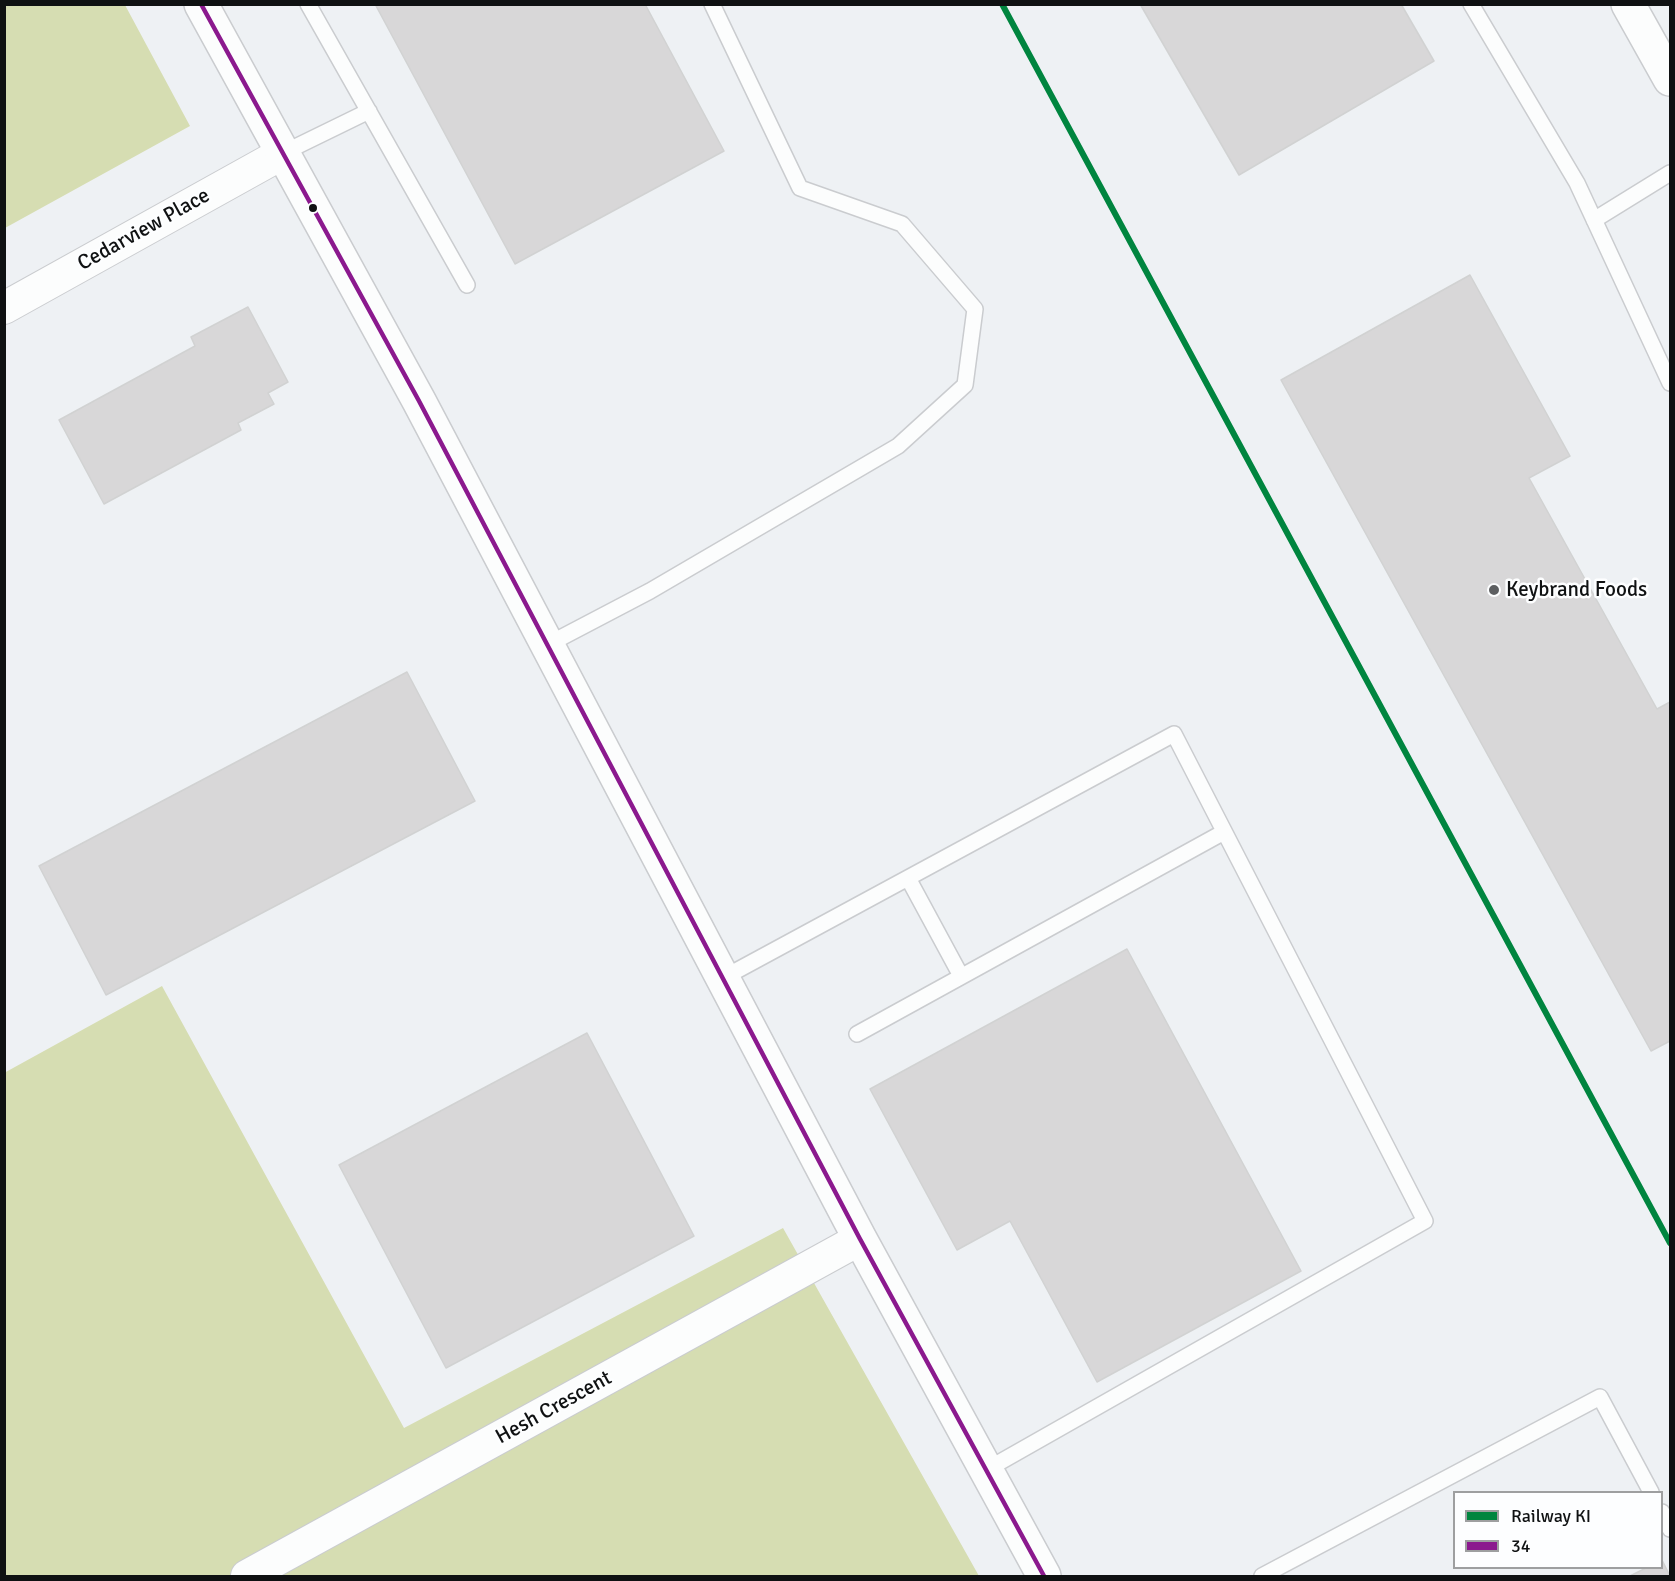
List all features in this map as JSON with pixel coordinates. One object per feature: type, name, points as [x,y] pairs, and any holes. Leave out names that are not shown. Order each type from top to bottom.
[{"type":"street","points":[[201,4],[419,401],[860,1239],[1044,1576]]},
{"type":"street","points":[[1628,4],[1668,70]]},
{"type":"street","name":"Cedarview Place","points":[[4,308],[283,153]]},
{"type":"street","name":"Hesh Crescent","points":[[247,1576],[860,1239]]},
{"type":"lane","points":[[308,4],[467,285]]},
{"type":"lane","points":[[547,645],[650,591],[898,446],[966,385],[975,309],[902,225],[800,188],[712,4]]},
{"type":"lane","points":[[1471,4],[1577,183],[1671,383]]},
{"type":"lane","points":[[283,153],[369,111]]},
{"type":"lane","points":[[1594,220],[1671,173]]},
{"type":"lane","points":[[723,978],[1174,734],[1425,1221],[986,1470]]},
{"type":"lane","points":[[857,1034],[1224,832]]},
{"type":"lane","points":[[908,878],[961,976]]},
{"type":"lane","points":[[1262,1576],[1600,1397],[1650,1491]]},
{"type":"lane","points":[[1663,1514],[1671,1529]]},
{"type":"green space","points":[[5,4],[125,5],[190,126],[5,228]]},
{"type":"green space","points":[[162,986],[404,1428],[783,1228],[979,1576],[5,1576],[4,1073]]},
{"type":"building","points":[[375,4],[645,4],[724,151],[515,264]]},
{"type":"building","points":[[1140,4],[1401,4],[1434,61],[1239,175]]},
{"type":"building","name":"Keybrand Foods","points":[[1470,275],[1570,456],[1529,478],[1657,709],[1670,702],[1670,1041],[1651,1051],[1281,380]]},
{"type":"building","points":[[248,307],[288,382],[268,393],[274,404],[238,423],[241,430],[104,504],[59,420],[195,346],[191,337]]},
{"type":"building","points":[[407,672],[475,801],[106,995],[39,866]]},
{"type":"building","points":[[1127,949],[1301,1271],[1097,1382],[1010,1221],[957,1250],[870,1089]]},
{"type":"building","points":[[587,1033],[694,1236],[446,1368],[339,1165]]},
{"type":"building","points":[[1663,1562],[1670,1576],[1630,1576],[1644,1569],[1663,1569]]},
{"type":"rail line","name":"KI","points":[[1002,4],[1670,1243]]},
{"type":"transit line","name":"34","points":[[201,4],[419,401],[860,1239],[1044,1576]]},
{"type":"place","name":"Keybrand Foods","points":[[1494,590]]}]
